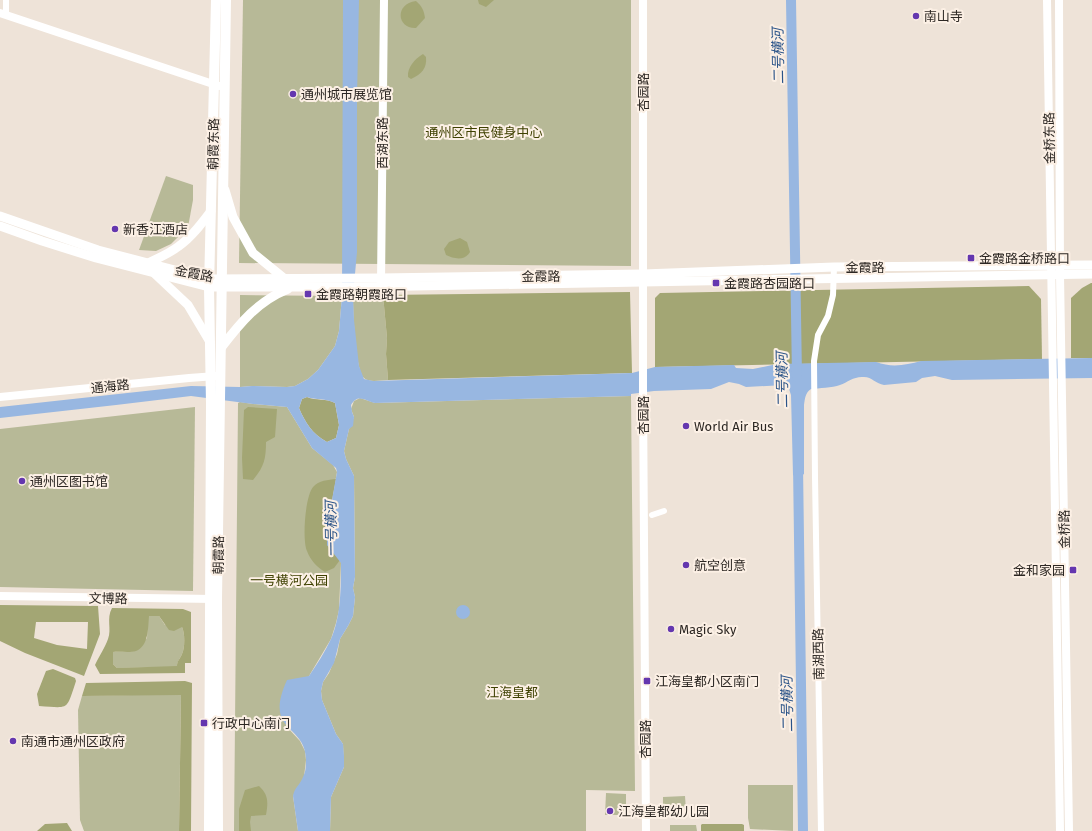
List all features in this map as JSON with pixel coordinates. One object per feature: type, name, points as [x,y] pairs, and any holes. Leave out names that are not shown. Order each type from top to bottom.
[{"type":"main road","name":"朝霞东路","points":[[216,0],[223,184],[222,283]]},
{"type":"main road","name":"朝霞东路","points":[[209,283],[211,211],[226,0]]},
{"type":"main road","points":[[223,184],[233,217],[254,253],[285,279]]},
{"type":"main road","points":[[148,263],[164,256],[180,246],[196,230],[211,211]]},
{"type":"main road","name":"金霞路","points":[[0,216],[98,250],[148,263],[209,283]]},
{"type":"main road","name":"金霞路","points":[[0,226],[96,258],[154,273],[209,283],[291,287],[339,287],[381,282],[643,278],[808,279],[1056,270],[1092,265]]},
{"type":"main road","name":"金霞路","points":[[643,278],[790,269],[834,268],[1056,270],[1092,274]]},
{"type":"main road","points":[[154,273],[188,305],[210,342]]},
{"type":"main road","name":"金霞路","points":[[222,283],[285,279],[331,279],[363,283]]},
{"type":"main road","name":"朝霞路","points":[[209,283],[210,342],[216,380]]},
{"type":"main road","name":"朝霞路","points":[[209,831],[216,380],[221,348],[222,283]]},
{"type":"main road","points":[[221,348],[250,312],[277,293],[291,287]]},
{"type":"main road","name":"朝霞路","points":[[213,599],[218,831]]},
{"type":"street","points":[[6,0],[3,14],[219,86]]},
{"type":"street","name":"西湖东路","points":[[381,282],[384,0]]},
{"type":"street","name":"杏园路","points":[[643,0],[643,395],[646,831]]},
{"type":"street","name":"金桥东路","points":[[1047,0],[1056,270]]},
{"type":"street","name":"金桥东路","points":[[1056,270],[1059,0]]},
{"type":"street","name":"南湖西路","points":[[821,831],[814,477],[814,360],[818,335],[828,316],[833,295],[834,268]]},
{"type":"street","name":"金桥路","points":[[1056,270],[1062,358],[1069,831]]},
{"type":"street","name":"金桥路","points":[[1056,270],[1053,382],[1060,831]]},
{"type":"street","name":"通海路","points":[[0,396],[216,380]]},
{"type":"street","points":[[652,515],[664,511]]},
{"type":"street","name":"文博路","points":[[0,596],[213,599]]},
{"type":"green space","name":"通州区市民健身中心","points":[[243,0],[631,0],[631,266],[239,263]]},
{"type":"green space","points":[[478,0],[494,0],[486,7],[479,4]]},
{"type":"green space","points":[[416,1],[420,5],[425,18],[416,28],[405,25],[402,21],[401,11],[409,3]]},
{"type":"green space","points":[[423,54],[426,57],[425,67],[421,73],[411,79],[408,77],[410,67],[417,58]]},
{"type":"green space","points":[[166,176],[193,185],[193,200],[188,227],[171,244],[156,251],[139,250]]},
{"type":"green space","points":[[460,238],[467,242],[470,252],[468,255],[459,258],[446,255],[444,249],[449,242]]},
{"type":"green space","points":[[1091,283],[1092,358],[1071,358],[1071,298],[1082,288]]},
{"type":"green space","points":[[1029,286],[1041,299],[1042,359],[655,367],[655,298],[660,293]]},
{"type":"green space","points":[[630,292],[632,373],[388,380],[386,354],[387,338],[383,295]]},
{"type":"green space","points":[[240,295],[342,296],[339,331],[335,346],[318,370],[308,379],[295,386],[240,387]]},
{"type":"green space","points":[[383,295],[387,338],[386,354],[388,380],[366,380],[361,373],[358,364],[353,314],[353,296]]},
{"type":"green space","name":"江海皇都","points":[[631,396],[635,791],[586,790],[586,831],[330,831],[331,797],[344,767],[343,744],[336,734],[322,700],[321,691],[323,682],[329,673],[337,654],[340,639],[353,616],[355,597],[353,588],[355,577],[354,476],[344,451],[349,429],[354,417],[351,409],[354,401],[360,398],[375,403]]},
{"type":"green space","points":[[307,397],[335,403],[339,425],[336,438],[327,442],[317,435],[310,427],[299,408],[302,399]]},
{"type":"green space","name":"一号横河公园","points":[[238,403],[287,407],[312,448],[333,465],[337,472],[331,505],[341,563],[339,610],[331,639],[309,676],[287,727],[300,741],[305,751],[306,760],[304,777],[293,796],[298,831],[234,831]]},
{"type":"green space","points":[[195,407],[193,591],[0,587],[0,429]]},
{"type":"green space","points":[[248,407],[277,409],[275,437],[266,442],[264,462],[260,471],[253,480],[243,479],[242,458],[244,410]]},
{"type":"green space","points":[[336,479],[331,505],[327,545],[340,560],[334,568],[325,572],[310,558],[305,546],[306,509],[310,492],[315,485],[327,480]]},
{"type":"green space","points":[[0,605],[98,606],[100,634],[84,676],[25,653],[0,641]],"holes":[[[36,622],[88,622],[87,649],[57,645],[34,638]]]},
{"type":"green space","points":[[112,608],[183,609],[191,612],[191,663],[185,663],[185,673],[100,674],[95,665],[108,639],[110,612]],"holes":[[[149,616],[159,616],[169,630],[174,631],[182,627],[184,648],[177,666],[117,668],[113,664],[113,652],[133,652],[140,649],[146,641]]]},
{"type":"green space","points":[[148,616],[159,616],[165,625],[182,627],[184,648],[177,667],[117,668],[113,664],[113,652],[135,651],[147,638]]},
{"type":"green space","points":[[53,669],[75,678],[76,681],[70,698],[68,703],[62,707],[39,706],[37,694],[46,671]]},
{"type":"green space","points":[[185,681],[192,683],[191,831],[179,831],[181,695],[82,696],[86,683]]},
{"type":"green space","points":[[181,694],[179,831],[84,831],[80,820],[78,710],[82,696]]},
{"type":"green space","points":[[748,785],[793,785],[793,831],[750,829],[748,818]]},
{"type":"green space","points":[[259,786],[265,793],[267,799],[266,815],[251,816],[251,831],[239,831],[239,809],[245,790]]},
{"type":"green space","points":[[606,793],[626,794],[626,815],[605,815]]},
{"type":"green space","points":[[685,796],[686,810],[663,810],[663,797]]},
{"type":"green space","points":[[67,823],[72,831],[37,831],[45,824]]},
{"type":"green space","points":[[702,824],[742,824],[744,825],[744,831],[701,831]]},
{"type":"green space","points":[[670,825],[696,825],[697,831],[670,831]]},
{"type":"water","name":"一号横河","points":[[343,0],[359,0],[357,98],[357,252],[353,296],[359,366],[364,379],[373,381],[632,373],[655,367],[734,365],[736,368],[753,369],[777,364],[876,362],[888,365],[904,365],[921,361],[1092,358],[1092,378],[952,380],[935,376],[922,378],[916,382],[884,385],[867,377],[860,377],[854,378],[837,386],[811,389],[806,394],[804,405],[804,474],[798,478],[793,475],[791,395],[789,389],[785,385],[746,387],[729,382],[711,389],[654,391],[631,394],[631,396],[375,403],[362,399],[356,399],[351,405],[354,417],[353,426],[349,429],[344,451],[354,476],[355,577],[353,588],[355,597],[353,616],[340,639],[334,663],[323,682],[321,691],[322,700],[336,734],[343,744],[344,767],[331,797],[330,831],[298,831],[293,796],[305,773],[306,759],[304,747],[282,719],[280,710],[281,697],[287,680],[309,676],[329,644],[337,621],[340,601],[341,563],[327,545],[327,528],[337,472],[336,468],[312,448],[287,407],[191,396],[0,418],[0,407],[191,386],[295,386],[308,379],[318,370],[335,346],[339,331],[342,296]],"holes":[[[307,397],[328,400],[335,403],[339,425],[336,438],[327,442],[317,435],[307,423],[299,408],[302,399]]]},
{"type":"water","points":[[463,605],[468,607],[470,612],[468,617],[463,619],[458,617],[456,612],[458,607]]},
{"type":"waterway","name":"二号横河","points":[[791,0],[797,377]]},
{"type":"waterway","name":"二号横河","points":[[798,465],[803,831]]},
{"type":"place","name":"南山寺","points":[[916,16]]},
{"type":"place","name":"通州城市展览馆","points":[[293,94]]},
{"type":"place","name":"新香江酒店","points":[[115,229]]},
{"type":"place","name":"金霞路金桥路口","points":[[971,258]]},
{"type":"place","name":"金霞路杏园路口","points":[[716,283]]},
{"type":"place","name":"金霞路朝霞路口","points":[[308,294]]},
{"type":"place","name":"World Air Bus","points":[[686,426]]},
{"type":"place","name":"通州区图书馆","points":[[22,481]]},
{"type":"place","name":"航空创意","points":[[686,565]]},
{"type":"place","name":"金和家园","points":[[1073,570]]},
{"type":"place","name":"Magic Sky","points":[[671,629]]},
{"type":"place","name":"江海皇都小区南门","points":[[647,681]]},
{"type":"place","name":"行政中心南门","points":[[204,723]]},
{"type":"place","name":"南通市通州区政府","points":[[13,741]]},
{"type":"place","name":"江海皇都幼儿园","points":[[610,811]]}]
